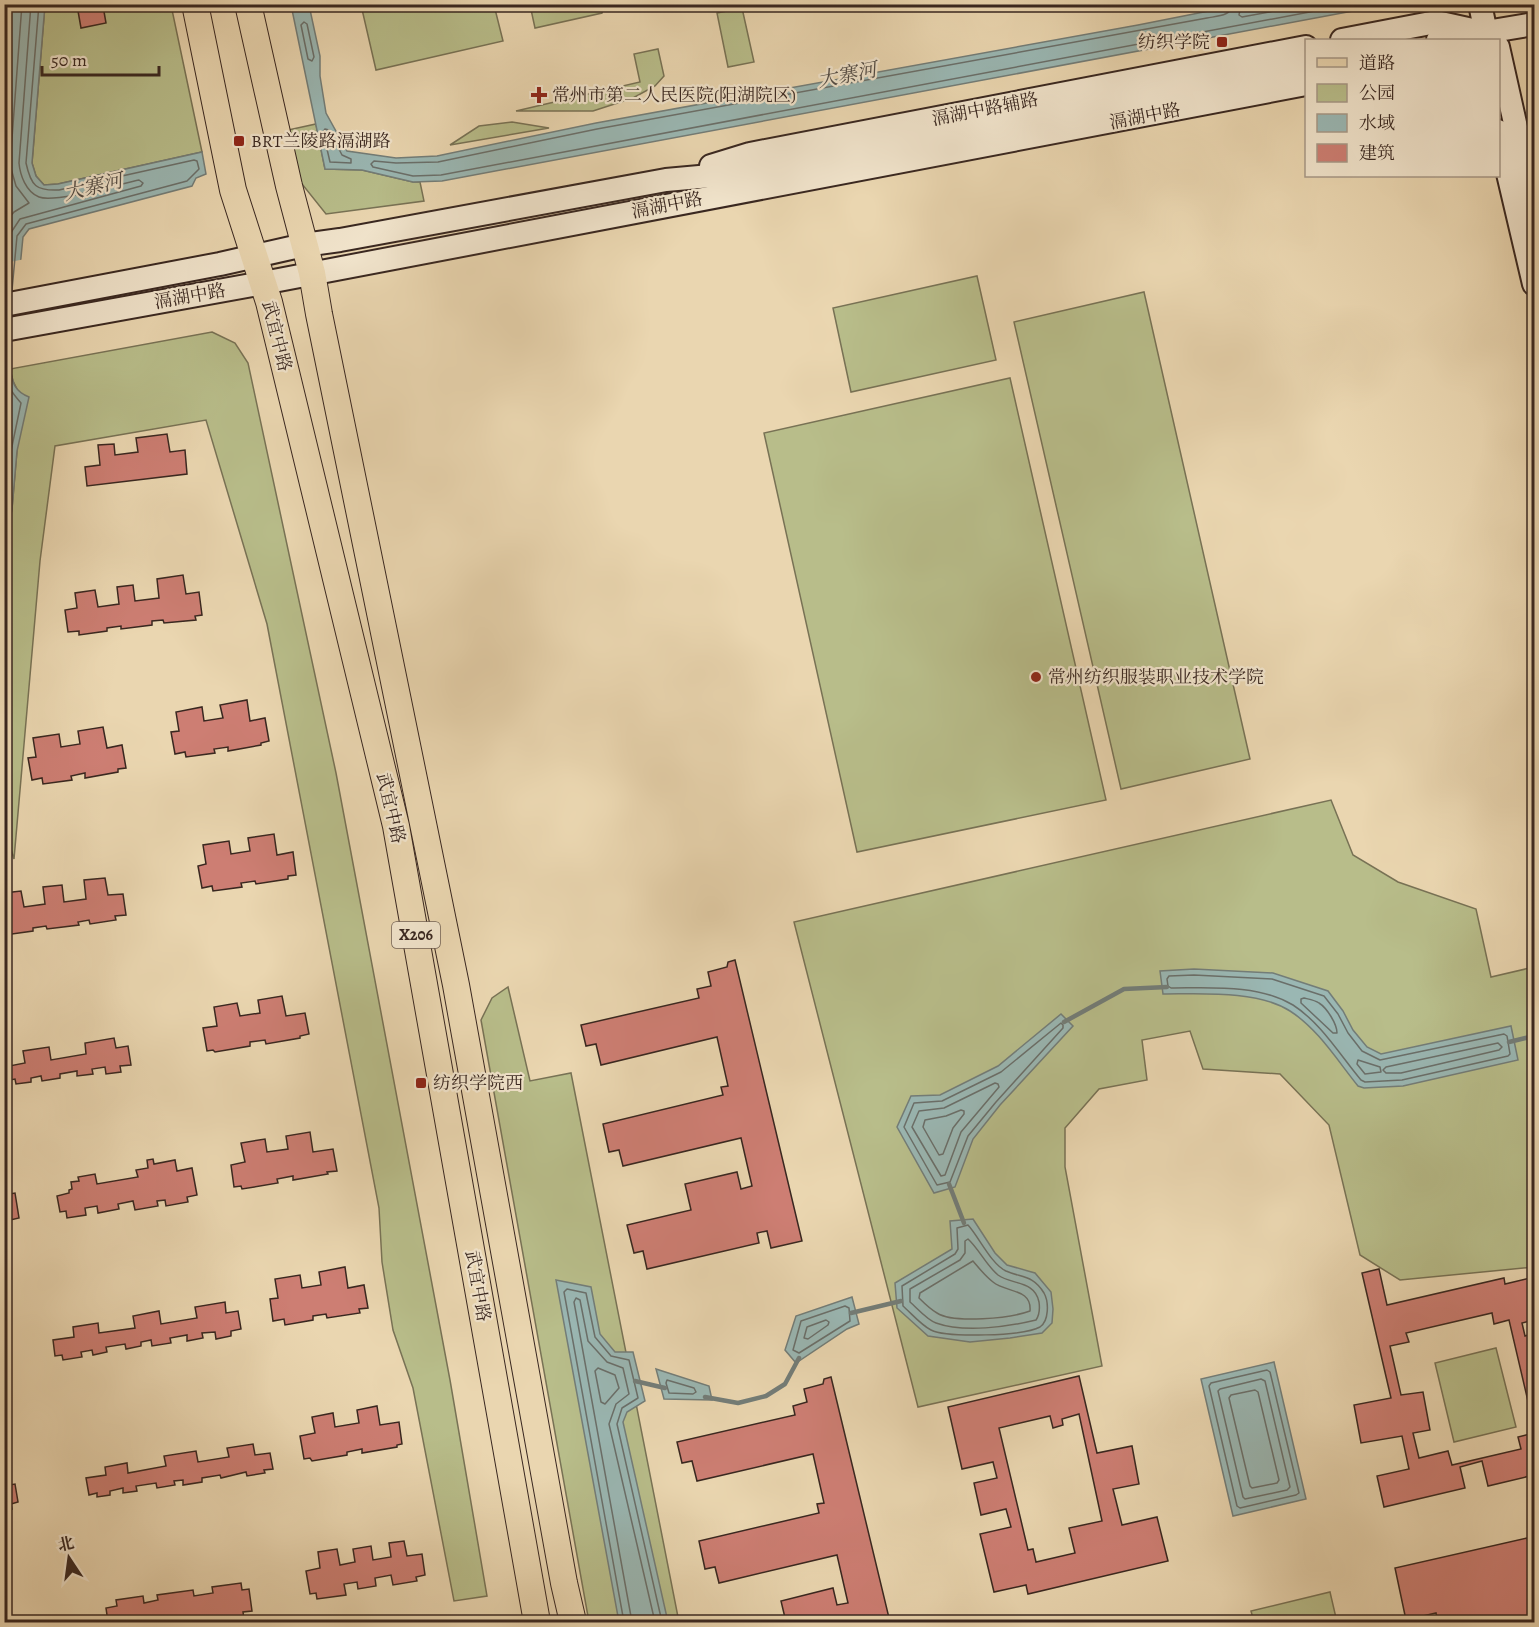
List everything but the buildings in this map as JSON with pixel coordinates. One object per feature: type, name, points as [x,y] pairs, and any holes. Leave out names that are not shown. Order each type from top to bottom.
[{"type":"main road","name":"武宜中路","points":[[195,4],[233,190],[263,283],[396,826],[531,1622]]},
{"type":"main road","name":"X206","points":[[248,4],[312,273]]},
{"type":"main road","points":[[1480,4],[1491,39]]},
{"type":"main road","points":[[1347,39],[1436,22],[1484,39]]},
{"type":"main road","points":[[1499,39],[1534,24]]},
{"type":"main road","points":[[1500,41],[1534,39]]},
{"type":"main road","name":"滆湖中路辅路","points":[[666,180],[750,154],[1305,47]]},
{"type":"main road","name":"滆湖中路","points":[[4,305],[220,264],[304,245],[666,180],[755,172],[1305,66]]},
{"type":"main road","points":[[1500,74],[1534,208]]},
{"type":"main road","name":"滆湖中路","points":[[4,330],[263,283],[1305,84]]},
{"type":"main road","points":[[1500,140],[1534,284]]},
{"type":"main road","name":"武宜中路","points":[[312,273],[456,985],[573,1623]]},
{"type":"green space","points":[[45,5],[171,5],[202,152],[58,184],[44,185],[36,176],[32,163]]},
{"type":"green space","points":[[361,5],[494,5],[503,41],[376,70]]},
{"type":"green space","points":[[530,5],[604,5],[602,13],[535,28]]},
{"type":"green space","points":[[742,8],[754,62],[728,67],[717,13]]},
{"type":"green space","points":[[658,49],[664,76],[655,86],[633,98],[593,111],[516,111],[640,82],[634,54]]},
{"type":"green space","points":[[512,122],[549,128],[450,145],[479,126]]},
{"type":"green space","points":[[316,124],[325,169],[362,170],[420,182],[424,201],[326,214],[298,179],[288,130]]},
{"type":"green space","points":[[977,276],[996,360],[851,392],[833,308]]},
{"type":"green space","points":[[1144,292],[1250,759],[1121,789],[1014,322]]},
{"type":"green space","points":[[212,332],[235,343],[248,363],[336,773],[450,1380],[487,1596],[454,1601],[413,1388],[393,1330],[382,1262],[379,1208],[267,624],[206,420],[55,446],[40,561],[14,859],[5,829],[4,551],[12,509],[19,393],[10,369]]},
{"type":"green space","points":[[1010,378],[1106,800],[857,852],[764,433]]},
{"type":"green space","points":[[1331,800],[1353,855],[1398,882],[1476,909],[1491,977],[1534,967],[1534,1267],[1400,1280],[1360,1255],[1329,1125],[1280,1074],[1203,1069],[1190,1031],[1142,1040],[1147,1080],[1099,1089],[1065,1128],[1065,1167],[1102,1366],[918,1407],[794,922]]},
{"type":"green space","points":[[508,987],[530,1081],[571,1073],[679,1622],[589,1622],[481,1020],[492,998]]},
{"type":"green space","points":[[1496,1348],[1516,1427],[1454,1442],[1435,1363]]},
{"type":"green space","points":[[1330,1592],[1337,1622],[1254,1622],[1251,1611]]},
{"type":"water","name":"大寨河","points":[[6,5],[45,5],[32,163],[36,176],[44,185],[58,184],[202,152],[206,174],[196,178],[192,186],[29,229],[23,237],[10,369],[15,386],[29,397],[17,451],[12,509],[5,551],[4,45]]},
{"type":"water","points":[[291,5],[309,5],[320,56],[320,76],[326,113],[347,151],[396,158],[437,156],[596,123],[1239,5],[1385,5],[442,181],[413,182],[362,170],[325,169]]},
{"type":"water","points":[[1194,969],[1273,973],[1328,991],[1367,1047],[1381,1054],[1511,1026],[1518,1060],[1403,1086],[1364,1088],[1358,1086],[1327,1046],[1300,1018],[1277,1004],[1245,996],[1163,994],[1160,971]]},
{"type":"water","points":[[1061,1014],[1073,1026],[1000,1105],[973,1139],[955,1187],[934,1193],[897,1127],[911,1096],[940,1095],[998,1066]]},
{"type":"water","points":[[973,1219],[995,1253],[1007,1265],[1035,1273],[1051,1292],[1052,1323],[1042,1333],[970,1342],[928,1336],[897,1308],[895,1283],[952,1249],[950,1221]]},
{"type":"water","points":[[556,1280],[591,1287],[600,1334],[615,1352],[633,1352],[645,1401],[627,1412],[623,1422],[668,1622],[619,1622]]},
{"type":"water","points":[[852,1297],[859,1324],[847,1329],[796,1363],[785,1350],[796,1316]]},
{"type":"water","points":[[1274,1362],[1306,1499],[1233,1516],[1201,1379]]},
{"type":"water","points":[[656,1369],[709,1386],[712,1400],[664,1399]]},
{"type":"pier","points":[[25,259],[13,368],[5,370],[5,263]]},
{"type":"waterway","points":[[1064,1022],[1124,989],[1167,987]]},
{"type":"waterway","points":[[1509,1042],[1534,1036]]},
{"type":"waterway","points":[[949,1184],[964,1223]]},
{"type":"waterway","points":[[851,1313],[901,1301]]},
{"type":"waterway","points":[[705,1397],[738,1403],[766,1396],[785,1384],[799,1358]]},
{"type":"waterway","points":[[635,1381],[665,1388]]},
{"type":"place","name":"纺织学院","points":[[1222,42]]},
{"type":"place","name":"常州市第二人民医院(阳湖院区)","points":[[539,95]]},
{"type":"place","name":"BRT兰陵路滆湖路","points":[[239,141]]},
{"type":"place","name":"常州纺织服装职业技术学院","points":[[1036,677]]},
{"type":"place","name":"纺织学院西","points":[[421,1083]]}]
